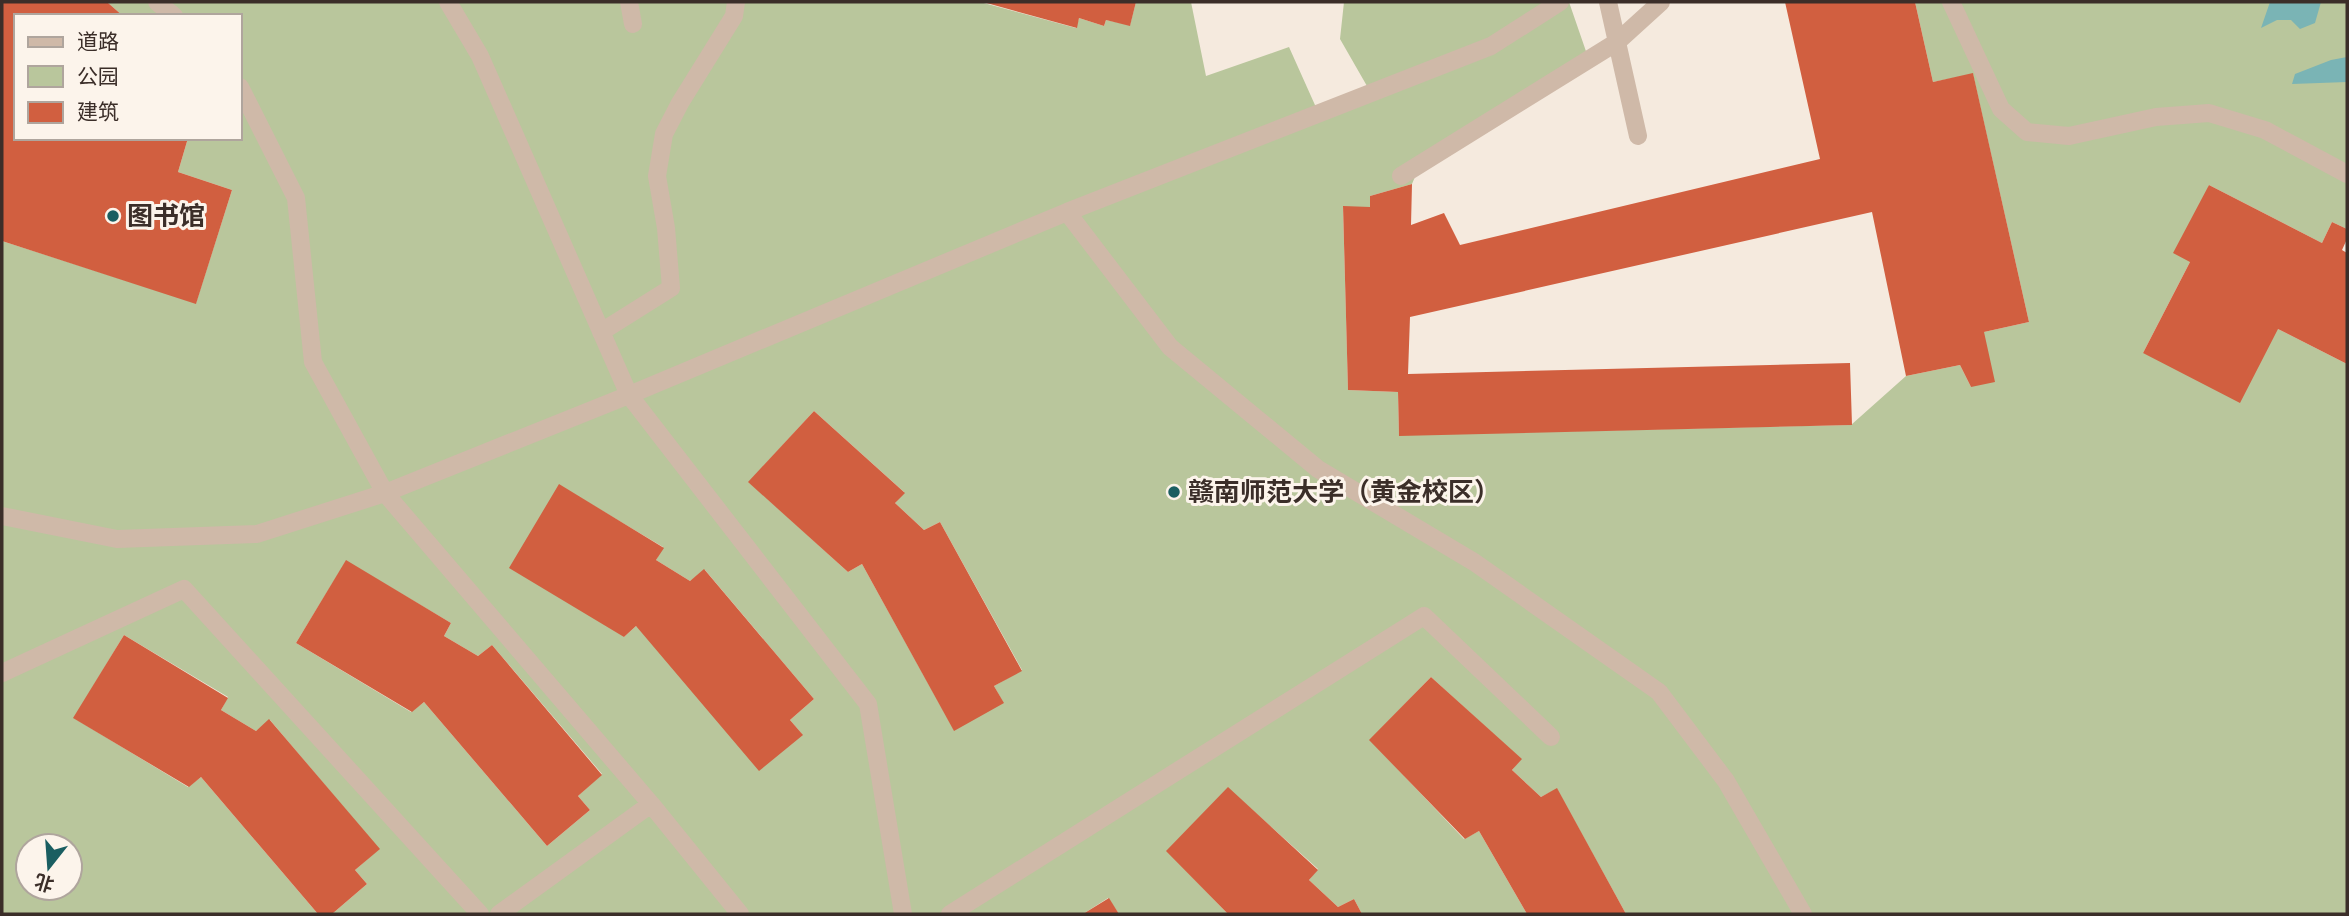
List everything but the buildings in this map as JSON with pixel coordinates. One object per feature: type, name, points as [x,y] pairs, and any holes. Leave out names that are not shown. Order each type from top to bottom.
[{"type":"street","points":[[157,2],[172,14]]},
{"type":"street","points":[[449,2],[480,56],[629,395],[867,704],[903,914]]},
{"type":"street","points":[[629,2],[633,24]]},
{"type":"street","points":[[601,332],[671,288],[666,229],[657,176],[664,134],[734,16],[736,2]]},
{"type":"street","points":[[2,516],[117,539],[257,534],[385,493],[629,395],[1067,212],[1491,46],[1560,2]]},
{"type":"street","points":[[1608,2],[1638,136]]},
{"type":"street","points":[[1401,176],[1617,42],[1661,2]]},
{"type":"street","points":[[1951,2],[2001,110],[2027,132],[2068,136],[2156,117],[2209,113],[2265,130],[2347,174]]},
{"type":"street","points":[[242,91],[296,198],[313,362],[385,493],[651,804],[740,914]]},
{"type":"street","points":[[1067,212],[1170,347],[1318,469],[1474,562],[1659,692],[1726,781],[1803,914]]},
{"type":"street","points":[[2,673],[184,589],[480,914]]},
{"type":"street","points":[[950,914],[1424,616],[1551,737]]},
{"type":"street","points":[[499,914],[651,804]]},
{"type":"green space","name":"赣南师范大学（黄金校区）","points":[[107,2],[980,2],[1076,28],[1079,18],[1104,26],[1106,20],[1130,25],[1136,2],[1191,2],[1206,76],[1289,47],[1319,114],[1371,93],[1340,39],[1344,2],[1569,2],[1589,60],[1419,167],[1412,184],[1370,196],[1370,207],[1343,207],[1348,390],[1398,392],[1399,435],[1851,425],[1906,376],[1960,365],[1971,387],[1984,332],[2029,322],[1973,74],[1933,82],[1915,2],[2347,2],[2347,229],[2332,222],[2322,243],[2209,185],[2190,262],[2143,353],[2278,329],[2347,364],[2347,914],[1626,914],[1557,789],[1541,797],[1512,770],[1521,759],[1431,677],[1370,740],[1464,839],[1479,831],[1527,914],[1362,914],[1354,899],[1338,907],[1309,880],[1318,869],[1228,788],[1167,851],[1228,914],[1119,914],[1108,898],[1083,914],[332,914],[367,884],[355,870],[379,849],[270,720],[256,731],[221,710],[228,697],[124,635],[74,718],[188,787],[201,777],[318,914],[2,914],[2,241],[196,303],[232,190],[178,172],[187,140],[242,140],[242,14],[121,14]],"holes":[[[814,411],[904,492],[895,503],[924,530],[940,522],[1022,670],[994,686],[1003,702],[954,730],[862,564],[848,572],[749,482]],[[559,485],[663,547],[656,560],[690,581],[705,570],[814,699],[790,720],[802,734],[636,626],[624,637]],[[346,561],[451,623],[444,636],[478,656],[492,645],[602,774],[578,796],[590,810],[547,846],[424,702],[411,712],[296,643]]]},
{"type":"water","points":[[2270,2],[2321,2],[2315,23],[2300,29],[2291,20],[2277,20],[2261,28]]},
{"type":"water","points":[[2347,57],[2347,82],[2292,84],[2295,74],[2331,60]]},
{"type":"place","name":"图书馆","points":[[113,216]]},
{"type":"place","name":"赣南师范大学（黄金校区）","points":[[1174,492]]}]
